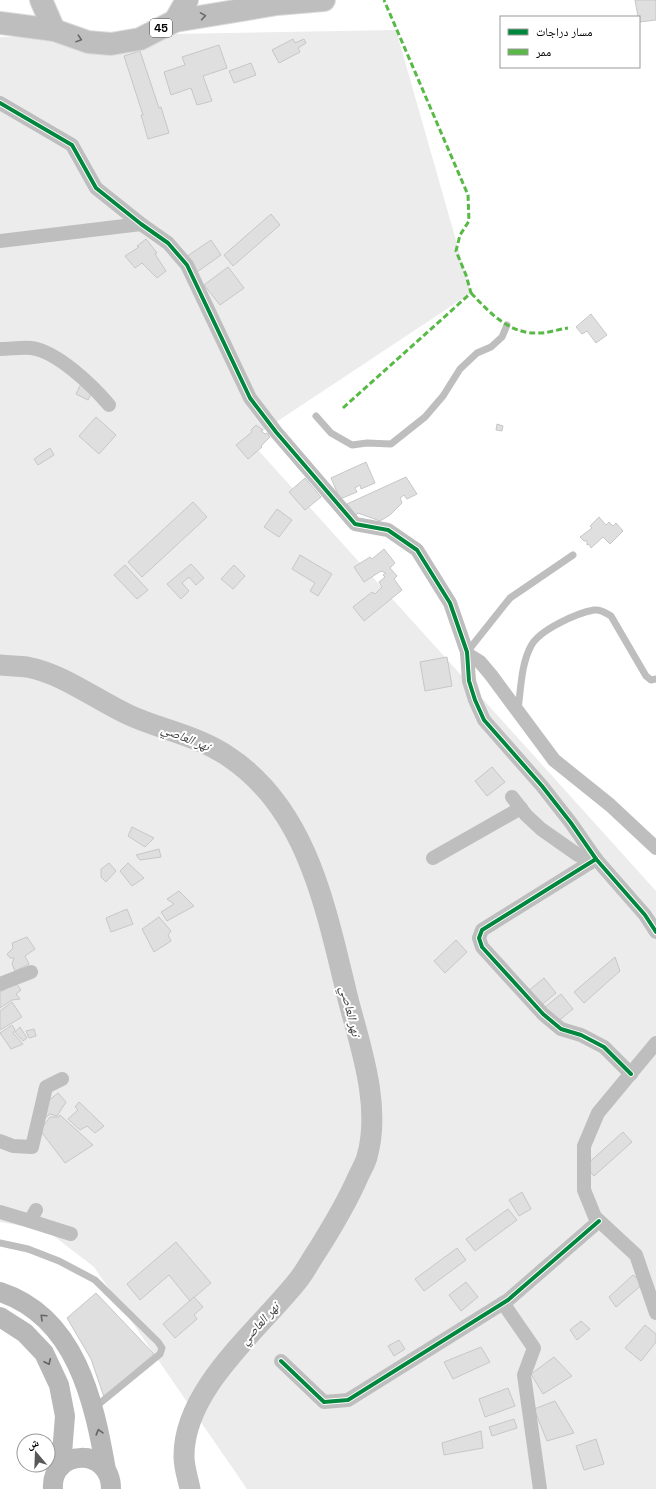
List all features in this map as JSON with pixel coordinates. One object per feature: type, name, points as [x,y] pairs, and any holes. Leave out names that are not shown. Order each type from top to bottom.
[{"type":"main road","points":[[41,0],[54,30]]},
{"type":"main road","points":[[175,21],[187,0]]},
{"type":"main road","name":"45","points":[[0,22],[54,30],[88,42],[111,44],[140,39],[175,21],[278,4],[324,0]]},
{"type":"main road","points":[[0,1292],[8,1295],[38,1313],[59,1332],[73,1353],[100,1436],[108,1480]]},
{"type":"main road","points":[[0,1317],[25,1333],[44,1352],[59,1385],[65,1416],[61,1466]]},
{"type":"main road","points":[[51,1488],[61,1466],[74,1458],[88,1458],[101,1464],[108,1480]]},
{"type":"street","points":[[0,103],[72,145],[96,188],[140,224],[168,243],[187,265],[250,398],[276,432],[355,524],[388,530],[417,550],[450,603],[467,653],[469,681],[475,700],[484,720],[522,762],[572,823],[596,859],[645,915],[656,932]]},
{"type":"street","points":[[0,241],[140,224]]},
{"type":"street","points":[[0,349],[30,348],[49,352],[95,388],[110,405]]},
{"type":"street","points":[[467,653],[480,662],[491,675],[554,760],[610,805],[656,848]]},
{"type":"street","points":[[512,797],[541,829],[578,855],[596,859]]},
{"type":"street","points":[[433,858],[521,808]]},
{"type":"street","points":[[596,859],[482,930],[479,938],[482,947],[542,1014],[561,1029],[581,1035],[604,1047],[631,1074]]},
{"type":"street","points":[[0,984],[31,972]]},
{"type":"street","points":[[656,1043],[598,1113],[584,1146],[584,1190],[595,1217],[636,1255],[656,1313]]},
{"type":"street","points":[[0,1141],[13,1146],[32,1147],[46,1087],[62,1079]]},
{"type":"street","points":[[0,1212],[33,1215],[71,1234]]},
{"type":"street","points":[[281,1361],[324,1402],[348,1400],[503,1303],[599,1221]]},
{"type":"street","points":[[503,1303],[534,1348],[524,1375],[540,1489]]},
{"type":"lane","points":[[316,416],[331,433],[352,445],[367,443],[391,444],[425,417],[442,396],[460,368],[477,353],[491,347],[502,337],[507,325]]},
{"type":"lane","points":[[467,653],[510,598],[573,555]]},
{"type":"lane","points":[[518,711],[527,653],[532,644],[552,627],[595,609],[604,611],[611,616],[646,676],[651,680],[656,679]]},
{"type":"lane","points":[[0,1243],[34,1252],[59,1261],[95,1280],[158,1342],[162,1348],[160,1354],[92,1410]]},
{"type":"shaded area","points":[[396,30],[471,293],[249,440],[656,891],[656,1489],[247,1489],[94,1267],[46,1230],[0,1222],[0,37]]},
{"type":"building","points":[[635,0],[656,0],[656,20],[640,22],[640,16],[638,16]]},
{"type":"building","points":[[293,39],[295,43],[304,39],[306,43],[298,48],[300,52],[279,63],[272,50]]},
{"type":"building","points":[[219,45],[227,68],[203,76],[212,101],[197,105],[191,88],[171,95],[164,72],[185,65],[182,57]]},
{"type":"building","points":[[140,51],[169,133],[148,139],[141,115],[143,115],[124,56]]},
{"type":"building","points":[[251,63],[256,75],[234,83],[229,71]]},
{"type":"building","points":[[271,214],[280,225],[233,266],[224,255]]},
{"type":"building","points":[[146,239],[157,253],[155,254],[166,271],[157,278],[142,263],[135,268],[125,256],[139,247],[137,246]]},
{"type":"building","points":[[211,240],[221,255],[197,272],[186,257]]},
{"type":"building","points":[[228,267],[244,288],[220,305],[204,285]]},
{"type":"building","points":[[591,314],[607,335],[596,343],[587,331],[582,334],[576,327]]},
{"type":"building","points":[[81,384],[93,389],[88,400],[76,394]]},
{"type":"building","points":[[96,417],[116,435],[99,454],[79,436]]},
{"type":"building","points":[[497,424],[503,426],[502,431],[496,430]]},
{"type":"building","points":[[256,425],[263,430],[261,431],[265,434],[267,433],[270,437],[261,446],[262,447],[248,459],[236,445],[252,432],[251,430]]},
{"type":"building","points":[[50,448],[54,455],[38,465],[34,459]]},
{"type":"building","points":[[366,462],[375,483],[361,489],[360,485],[355,488],[357,492],[340,499],[331,478]]},
{"type":"building","points":[[406,477],[417,494],[407,499],[404,495],[400,498],[402,503],[390,515],[380,521],[358,513],[356,515],[347,504]]},
{"type":"building","points":[[305,478],[321,497],[305,510],[289,492]]},
{"type":"building","points":[[193,502],[207,517],[142,577],[128,562]]},
{"type":"building","points":[[277,509],[292,520],[279,537],[264,527]]},
{"type":"building","points":[[599,517],[606,525],[609,522],[613,526],[616,523],[623,531],[610,544],[603,537],[591,548],[589,544],[587,545],[587,541],[584,541],[580,537],[592,528],[590,526]]},
{"type":"building","points":[[384,549],[395,563],[390,568],[397,576],[394,579],[402,590],[364,621],[353,607],[372,592],[375,594],[382,587],[379,582],[385,577],[383,575],[386,573],[381,571],[364,582],[354,567],[370,557],[372,559]]},
{"type":"building","points":[[300,555],[332,574],[318,596],[310,591],[315,583],[292,569]]},
{"type":"building","points":[[191,564],[204,578],[196,585],[189,577],[182,583],[189,591],[181,599],[167,584]]},
{"type":"building","points":[[125,565],[148,590],[137,599],[114,575]]},
{"type":"building","points":[[234,565],[245,576],[233,589],[221,579]]},
{"type":"building","points":[[447,657],[452,686],[425,691],[420,662]]},
{"type":"building","points":[[492,767],[505,782],[487,796],[475,781]]},
{"type":"building","points":[[132,827],[154,838],[145,847],[128,836]]},
{"type":"building","points":[[159,849],[161,857],[140,860],[136,855]]},
{"type":"building","points":[[109,863],[116,871],[106,882],[101,877],[101,869]]},
{"type":"building","points":[[128,863],[144,878],[132,886],[120,871]]},
{"type":"building","points":[[179,891],[194,906],[167,921],[161,912],[174,904],[167,899]]},
{"type":"building","points":[[127,909],[133,924],[111,932],[106,918]]},
{"type":"building","points":[[159,917],[171,931],[168,935],[171,941],[154,952],[142,929]]},
{"type":"building","points":[[27,937],[35,949],[25,956],[29,964],[15,971],[12,964],[14,958],[10,958],[7,954],[13,948],[12,943]]},
{"type":"building","points":[[456,940],[467,952],[445,973],[434,961]]},
{"type":"building","points":[[615,957],[620,971],[584,1003],[574,992]]},
{"type":"building","points":[[544,978],[556,993],[539,1007],[527,992]]},
{"type":"building","points":[[16,983],[21,990],[16,994],[20,999],[12,1000],[0,1008],[0,992]]},
{"type":"building","points":[[561,994],[573,1009],[556,1023],[544,1008]]},
{"type":"building","points":[[12,1002],[22,1017],[0,1030],[0,1011]]},
{"type":"building","points":[[12,1025],[15,1030],[13,1033],[23,1044],[11,1049],[0,1033]]},
{"type":"building","points":[[20,1027],[27,1038],[23,1041],[15,1032]]},
{"type":"building","points":[[34,1029],[36,1036],[29,1038],[26,1031]]},
{"type":"building","points":[[58,1093],[66,1102],[57,1116],[50,1114],[43,1120],[36,1111]]},
{"type":"building","points":[[79,1102],[104,1126],[95,1133],[87,1126],[80,1130],[68,1119],[78,1110],[75,1107]]},
{"type":"building","points":[[60,1115],[93,1145],[65,1163],[40,1130],[50,1117],[59,1117]]},
{"type":"building","points":[[623,1132],[632,1142],[594,1176],[585,1166]]},
{"type":"building","points":[[522,1192],[531,1209],[519,1216],[509,1200]]},
{"type":"building","points":[[508,1209],[517,1220],[475,1251],[466,1239]]},
{"type":"building","points":[[176,1242],[211,1283],[190,1301],[169,1275],[140,1300],[127,1284]]},
{"type":"building","points":[[457,1248],[466,1260],[424,1291],[415,1279]]},
{"type":"building","points":[[633,1275],[644,1283],[616,1307],[609,1297]]},
{"type":"building","points":[[466,1282],[478,1297],[461,1311],[449,1295]]},
{"type":"building","points":[[96,1293],[154,1354],[104,1397],[91,1359],[67,1318]]},
{"type":"building","points":[[194,1297],[203,1307],[194,1315],[197,1319],[175,1338],[163,1324]]},
{"type":"building","points":[[581,1321],[590,1329],[577,1340],[570,1330]]},
{"type":"building","points":[[645,1325],[656,1334],[656,1342],[641,1361],[625,1348]]},
{"type":"building","points":[[399,1340],[405,1349],[394,1356],[388,1346]]},
{"type":"building","points":[[481,1347],[490,1362],[453,1379],[444,1362]]},
{"type":"building","points":[[554,1357],[572,1376],[543,1394],[531,1374]]},
{"type":"building","points":[[508,1388],[515,1406],[485,1417],[479,1399]]},
{"type":"building","points":[[555,1401],[574,1433],[547,1441],[534,1409]]},
{"type":"building","points":[[514,1419],[517,1428],[492,1436],[489,1427]]},
{"type":"building","points":[[481,1431],[483,1448],[444,1455],[442,1443]]},
{"type":"building","points":[[596,1439],[604,1464],[584,1470],[576,1446]]},
{"type":"waterway","name":"نهر العاصي","points":[[0,665],[27,667],[54,675],[129,715],[193,738],[217,750],[229,757],[257,779],[279,806],[297,835],[311,867],[323,901],[364,1060],[371,1099],[372,1119],[371,1138],[365,1162],[340,1213],[302,1275],[226,1361],[196,1408],[187,1432],[184,1457],[185,1469],[190,1489]]},
{"type":"marked path","points":[[343,408],[471,293],[466,275],[456,251],[460,235],[469,221],[468,195],[384,0]]},
{"type":"marked path","points":[[471,293],[493,315],[519,330],[529,333],[540,333],[568,328]]},
{"type":"cycle path","points":[[0,103],[72,145],[96,188],[141,224],[168,243],[187,265],[250,398],[276,432],[355,524],[388,530],[417,550],[450,603],[467,652],[469,681],[475,700],[484,720],[542,786],[571,823],[596,859],[645,915],[656,932]]},
{"type":"cycle path","points":[[596,859],[482,930],[479,938],[482,947],[543,1014],[561,1029],[581,1035],[604,1047],[631,1074]]},
{"type":"cycle path","points":[[281,1361],[324,1402],[348,1400],[508,1300],[599,1221]]}]
